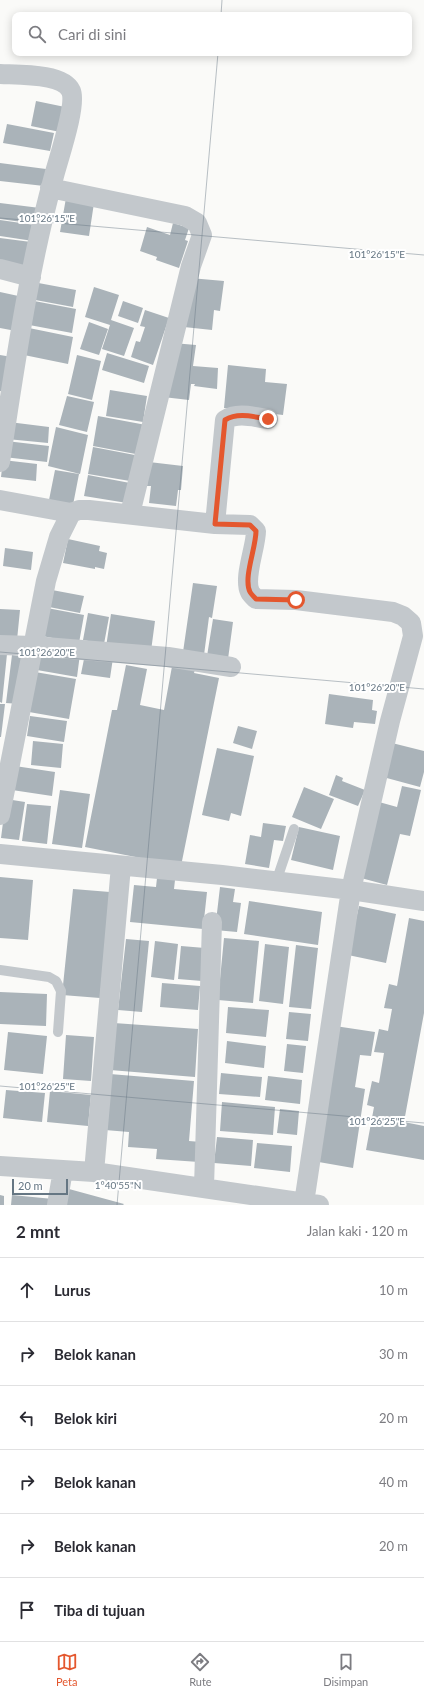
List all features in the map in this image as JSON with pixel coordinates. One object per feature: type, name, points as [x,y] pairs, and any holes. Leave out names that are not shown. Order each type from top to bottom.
[{"type":"street","points":[[0,74],[46,77],[63,83],[71,90],[73,105],[50,188],[6,393],[0,462]]},
{"type":"street","points":[[50,188],[185,216],[197,223],[202,235],[191,266],[130,514]]},
{"type":"street","points":[[0,269],[32,277]]},
{"type":"street","points":[[215,524],[225,420],[231,416],[268,419]]},
{"type":"street","points":[[0,500],[71,513],[79,510],[89,510],[215,524],[250,525],[256,531],[256,540],[247,581],[250,591],[256,599],[296,600],[393,612],[403,616],[411,623],[413,636],[390,722],[351,890],[312,1204],[228,1198],[204,1187],[94,1172],[0,1166]]},
{"type":"street","points":[[0,815],[46,581],[59,537],[71,513]]},
{"type":"street","points":[[0,645],[33,646],[168,657],[231,667]]},
{"type":"street","points":[[0,854],[222,875],[351,890],[424,901]]},
{"type":"street","points":[[94,1172],[122,866]]},
{"type":"street","points":[[204,1187],[212,922]]},
{"type":"street","points":[[58,1205],[62,1170]]},
{"type":"lane","points":[[276,882],[294,829]]},
{"type":"lane","points":[[0,970],[49,977],[56,981],[62,991],[58,1032]]},
{"type":"building","points":[[36,101],[65,107],[60,132],[31,126]]},
{"type":"building","points":[[7,124],[54,133],[50,151],[3,143]]},
{"type":"building","points":[[0,163],[46,169],[44,186],[0,181]]},
{"type":"building","points":[[66,198],[94,203],[89,236],[60,232]]},
{"type":"building","points":[[0,203],[40,208],[37,224],[0,219]]},
{"type":"building","points":[[0,220],[35,225],[33,241],[0,236]]},
{"type":"building","points":[[173,223],[189,228],[185,240],[188,241],[179,268],[156,260],[157,257],[140,251],[147,227],[170,235]]},
{"type":"building","points":[[0,238],[31,242],[27,270],[0,266]]},
{"type":"building","points":[[190,278],[224,281],[220,311],[214,310],[212,330],[184,327]]},
{"type":"building","points":[[33,282],[76,290],[73,307],[30,299]]},
{"type":"building","points":[[94,287],[119,295],[111,320],[134,328],[124,356],[102,349],[110,325],[85,317]]},
{"type":"building","points":[[0,292],[23,297],[16,331],[0,328]]},
{"type":"building","points":[[29,300],[76,309],[72,333],[24,324]]},
{"type":"building","points":[[123,301],[143,308],[138,323],[118,316]]},
{"type":"building","points":[[145,310],[169,318],[153,365],[131,357],[136,341],[140,342],[145,327],[140,326]]},
{"type":"building","points":[[89,322],[108,329],[99,355],[80,349]]},
{"type":"building","points":[[29,328],[73,337],[68,364],[24,355]]},
{"type":"building","points":[[173,343],[196,345],[193,366],[218,368],[217,389],[194,386],[195,384],[191,384],[189,400],[163,397]]},
{"type":"building","points":[[107,353],[149,366],[144,383],[102,370]]},
{"type":"building","points":[[0,355],[12,357],[8,392],[0,391]]},
{"type":"building","points":[[77,355],[101,361],[92,400],[68,394]]},
{"type":"building","points":[[228,365],[266,369],[265,382],[287,384],[283,415],[224,408]]},
{"type":"building","points":[[110,390],[147,396],[143,422],[106,416]]},
{"type":"building","points":[[67,396],[94,402],[87,432],[59,425]]},
{"type":"building","points":[[98,416],[146,425],[141,455],[93,446]]},
{"type":"building","points":[[9,422],[49,427],[48,443],[7,439]]},
{"type":"building","points":[[56,427],[88,435],[80,474],[48,466]]},
{"type":"building","points":[[6,441],[49,446],[47,462],[4,457]]},
{"type":"building","points":[[93,447],[140,456],[136,482],[88,474]]},
{"type":"building","points":[[3,460],[37,464],[36,481],[1,477]]},
{"type":"building","points":[[149,462],[183,466],[181,490],[178,490],[176,506],[149,503],[151,486],[147,486]]},
{"type":"building","points":[[55,470],[79,474],[73,505],[49,500]]},
{"type":"building","points":[[88,475],[130,483],[127,503],[84,496]]},
{"type":"building","points":[[68,539],[100,546],[99,551],[107,553],[104,569],[95,567],[95,569],[63,563]]},
{"type":"building","points":[[5,548],[33,552],[31,570],[3,566]]},
{"type":"building","points":[[193,583],[217,586],[212,618],[209,617],[204,655],[183,652]]},
{"type":"building","points":[[52,590],[84,596],[80,613],[49,607]]},
{"type":"building","points":[[47,608],[84,615],[79,643],[42,636]]},
{"type":"building","points":[[0,609],[20,610],[17,640],[0,639]]},
{"type":"building","points":[[88,613],[109,617],[104,644],[83,640]]},
{"type":"building","points":[[111,614],[155,621],[151,651],[106,647]]},
{"type":"building","points":[[213,619],[233,622],[228,659],[207,656]]},
{"type":"building","points":[[41,647],[80,654],[77,677],[37,670]]},
{"type":"building","points":[[0,653],[7,654],[2,703],[0,702]]},
{"type":"building","points":[[85,654],[113,658],[110,678],[81,674]]},
{"type":"building","points":[[12,655],[26,657],[20,704],[6,703]]},
{"type":"building","points":[[173,661],[196,666],[194,673],[219,678],[181,866],[85,847],[112,710],[117,710],[126,665],[147,669],[140,705],[164,710]]},
{"type":"building","points":[[35,672],[76,679],[69,719],[29,712]]},
{"type":"building","points":[[329,694],[373,700],[372,710],[377,711],[375,724],[354,722],[353,728],[325,724]]},
{"type":"building","points":[[0,704],[5,704],[1,737],[0,737]]},
{"type":"building","points":[[30,716],[67,721],[64,742],[27,736]]},
{"type":"building","points":[[238,726],[257,731],[252,749],[233,743]]},
{"type":"building","points":[[33,741],[63,744],[61,768],[31,765]]},
{"type":"building","points":[[392,743],[424,751],[424,772],[420,787],[383,777]]},
{"type":"building","points":[[217,748],[254,756],[241,816],[231,813],[229,821],[202,815]]},
{"type":"building","points":[[15,766],[55,772],[52,796],[12,790]]},
{"type":"building","points":[[336,775],[343,778],[342,781],[365,790],[358,806],[329,795]]},
{"type":"building","points":[[402,786],[421,790],[410,836],[400,834],[387,885],[361,878],[379,802],[397,807]]},
{"type":"building","points":[[304,787],[334,799],[321,829],[292,817]]},
{"type":"building","points":[[60,790],[90,794],[82,848],[52,844]]},
{"type":"building","points":[[6,799],[25,802],[19,840],[1,838]]},
{"type":"building","points":[[27,804],[51,806],[47,844],[22,841]]},
{"type":"building","points":[[263,823],[286,826],[283,841],[274,840],[269,868],[245,864],[250,835],[261,837]]},
{"type":"building","points":[[299,827],[340,836],[333,870],[291,860]]},
{"type":"building","points":[[0,877],[33,880],[28,940],[0,938]]},
{"type":"building","points":[[157,878],[175,880],[174,889],[207,892],[203,929],[130,922],[134,885],[156,887]]},
{"type":"building","points":[[220,887],[235,889],[233,902],[241,903],[237,932],[215,930]]},
{"type":"building","points":[[73,889],[110,892],[100,998],[62,995]]},
{"type":"building","points":[[249,901],[322,912],[318,945],[244,934]]},
{"type":"building","points":[[359,906],[396,914],[386,963],[348,955]]},
{"type":"building","points":[[409,918],[424,921],[424,1013],[404,1122],[424,1126],[424,1160],[366,1150],[374,1107],[367,1105],[372,1081],[379,1083],[384,1053],[374,1052],[379,1029],[388,1031],[392,1009],[384,1008],[389,984],[397,986]]},
{"type":"building","points":[[224,938],[259,941],[253,1003],[218,1000]]},
{"type":"building","points":[[126,939],[149,941],[142,1012],[118,1010]]},
{"type":"building","points":[[155,941],[178,944],[174,980],[151,977]]},
{"type":"building","points":[[265,944],[289,947],[283,1004],[259,1001]]},
{"type":"building","points":[[296,945],[318,948],[311,1009],[289,1007]]},
{"type":"building","points":[[181,946],[205,948],[202,981],[178,979]]},
{"type":"building","points":[[162,983],[200,986],[198,1010],[160,1007]]},
{"type":"building","points":[[0,992],[47,994],[46,1026],[0,1024]]},
{"type":"building","points":[[228,1007],[269,1010],[266,1037],[226,1033]]},
{"type":"building","points":[[289,1012],[311,1014],[308,1041],[286,1039]]},
{"type":"building","points":[[114,1023],[198,1029],[195,1077],[110,1070]]},
{"type":"building","points":[[335,1026],[375,1032],[371,1056],[360,1055],[355,1087],[365,1089],[353,1168],[313,1161]]},
{"type":"building","points":[[8,1032],[47,1036],[43,1074],[4,1070]]},
{"type":"building","points":[[66,1035],[94,1037],[91,1081],[63,1079]]},
{"type":"building","points":[[227,1041],[266,1046],[264,1068],[225,1063]]},
{"type":"building","points":[[287,1044],[306,1046],[303,1073],[284,1071]]},
{"type":"building","points":[[221,1073],[262,1077],[260,1097],[219,1094]]},
{"type":"building","points":[[110,1074],[194,1081],[189,1141],[201,1142],[199,1162],[156,1159],[157,1149],[128,1147],[129,1132],[105,1130]]},
{"type":"building","points":[[268,1076],[302,1080],[300,1104],[265,1100]]},
{"type":"building","points":[[6,1090],[45,1093],[42,1122],[3,1118]]},
{"type":"building","points":[[50,1091],[91,1095],[88,1126],[47,1122]]},
{"type":"building","points":[[222,1102],[275,1107],[273,1135],[220,1131]]},
{"type":"building","points":[[280,1109],[299,1111],[297,1135],[277,1133]]},
{"type":"building","points":[[217,1137],[253,1140],[251,1166],[214,1163]]},
{"type":"building","points":[[257,1143],[292,1146],[290,1172],[254,1168]]},
{"type":"building","points":[[69,1189],[124,1204],[65,1205]]},
{"type":"building","points":[[0,1195],[4,1196],[4,1205],[0,1205]]},
{"type":"building","points":[[12,1195],[53,1199],[52,1205],[11,1205]]},
{"type":"route","points":[[268,419],[231,416],[225,420],[215,524],[250,525],[256,531],[256,540],[247,581],[250,591],[256,599],[296,600]]}]
